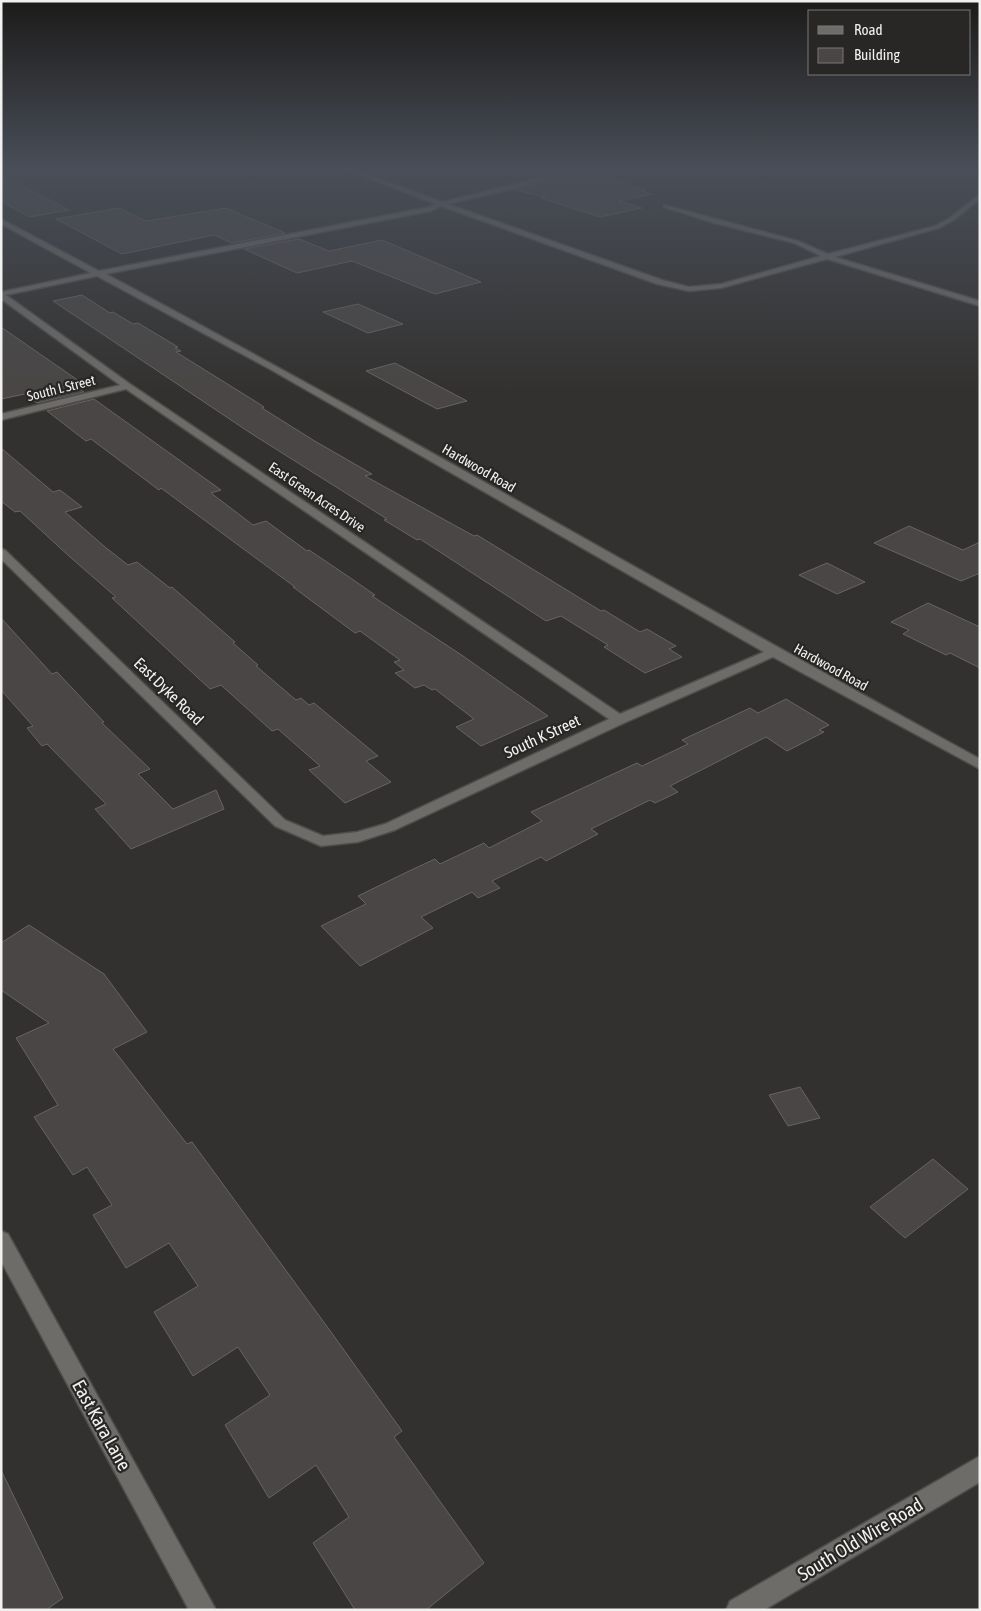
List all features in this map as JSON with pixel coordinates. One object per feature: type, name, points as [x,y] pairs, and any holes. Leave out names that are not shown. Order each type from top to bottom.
[{"type":"street","name":"Hardwood Road","points":[[43,243],[271,366],[774,652],[980,765]]},
{"type":"street","points":[[1,295],[100,273],[253,243]]},
{"type":"street","points":[[551,243],[660,282],[695,289],[721,286],[878,243]]},
{"type":"street","points":[[799,243],[828,257],[980,304]]},
{"type":"street","name":"East Green Acres Drive","points":[[1,295],[127,386],[619,720]]},
{"type":"street","name":"South L Street","points":[[1,417],[127,386]]},
{"type":"street","name":"East Dyke Road","points":[[1,552],[280,824],[321,841]]},
{"type":"street","name":"South K Street","points":[[321,841],[358,838],[390,827],[619,720],[774,652]]},
{"type":"street","name":"East Kara Lane","points":[[1,1240],[203,1610]]},
{"type":"street","name":"South Old Wire Road","points":[[740,1610],[980,1468]]},
{"type":"building","points":[[102,243],[174,243],[122,254]]},
{"type":"building","points":[[276,243],[309,243],[329,251],[367,243],[389,243],[481,282],[435,294],[352,261],[297,273],[244,249]]},
{"type":"building","points":[[82,295],[110,313],[113,312],[133,324],[138,323],[178,347],[175,348],[181,351],[176,352],[313,440],[372,474],[365,476],[474,536],[477,535],[601,611],[604,610],[640,632],[647,629],[676,646],[669,649],[682,657],[645,673],[604,647],[608,645],[561,616],[546,621],[420,539],[417,540],[384,520],[387,519],[252,434],[53,301]]},
{"type":"building","points":[[358,304],[403,324],[368,333],[323,312]]},
{"type":"building","points":[[1,327],[79,381],[71,383],[84,392],[37,403],[25,394],[1,399]]},
{"type":"building","points":[[395,363],[467,401],[437,409],[366,371]]},
{"type":"building","points":[[94,399],[221,490],[211,493],[253,525],[266,521],[548,716],[481,746],[456,727],[474,719],[435,689],[432,690],[424,685],[415,688],[395,673],[404,670],[394,662],[400,660],[360,631],[355,633],[161,488],[159,490],[91,439],[86,441],[47,411]]},
{"type":"building","points":[[1,448],[53,492],[60,490],[82,507],[65,512],[105,547],[128,565],[137,562],[170,588],[172,587],[235,642],[233,643],[258,665],[256,666],[296,700],[301,698],[309,705],[314,703],[378,756],[366,761],[391,782],[345,803],[309,770],[320,766],[278,729],[272,731],[221,685],[210,689],[112,598],[116,597],[20,511],[15,512],[1,501]]},
{"type":"building","points":[[909,526],[963,550],[980,542],[980,573],[961,581],[874,543]]},
{"type":"building","points":[[827,563],[865,582],[837,594],[799,575]]},
{"type":"building","points":[[928,603],[980,627],[980,668],[950,653],[946,655],[903,634],[909,630],[891,622]]},
{"type":"building","points":[[1,618],[52,674],[57,672],[104,722],[102,723],[150,769],[138,774],[173,809],[216,790],[224,809],[131,849],[95,809],[106,804],[47,744],[42,746],[27,728],[33,726],[1,690]]},
{"type":"building","points":[[786,699],[829,725],[819,730],[824,732],[787,751],[766,737],[670,786],[678,792],[655,803],[650,800],[591,829],[598,834],[546,861],[541,857],[492,881],[500,888],[478,898],[472,892],[421,917],[433,928],[360,966],[321,926],[366,904],[358,896],[407,872],[435,859],[440,864],[484,843],[489,848],[542,821],[531,812],[637,763],[642,766],[688,744],[682,740],[750,708],[758,713]]},
{"type":"building","points":[[29,925],[104,974],[147,1032],[113,1049],[187,1144],[192,1142],[331,1332],[402,1431],[394,1437],[484,1563],[426,1610],[355,1610],[313,1543],[349,1517],[316,1465],[269,1498],[225,1425],[270,1395],[238,1347],[193,1376],[154,1312],[198,1286],[169,1243],[126,1268],[93,1215],[112,1205],[87,1167],[73,1175],[34,1117],[58,1105],[16,1038],[49,1023],[1,990],[1,943]]},
{"type":"building","points":[[800,1087],[820,1118],[788,1126],[769,1095]]},
{"type":"building","points":[[933,1159],[968,1189],[905,1238],[870,1207]]},
{"type":"building","points":[[1,1470],[63,1598],[46,1610],[1,1610]]}]
